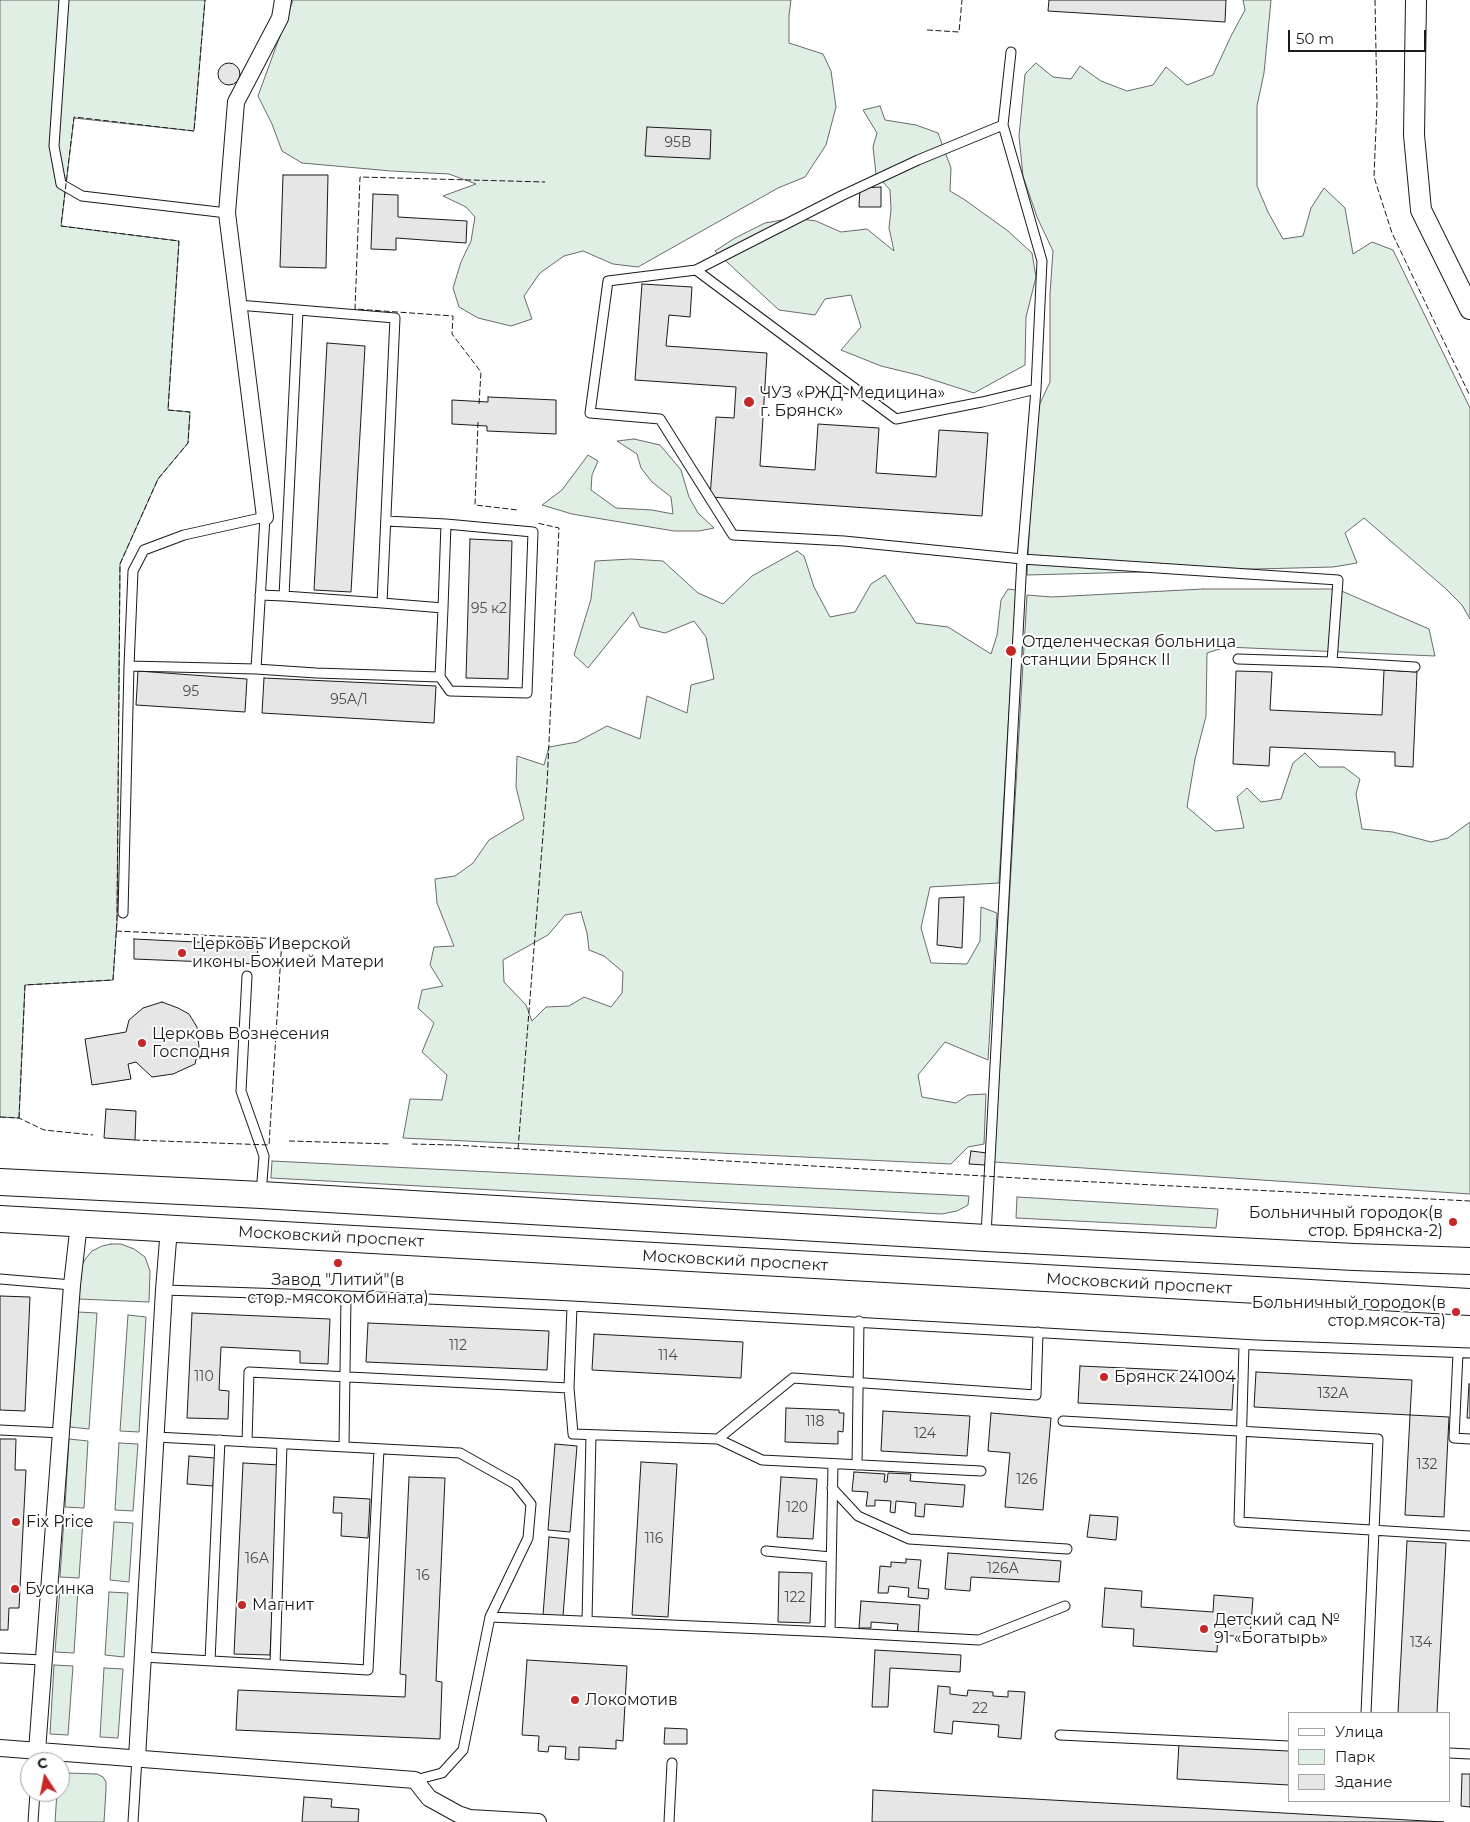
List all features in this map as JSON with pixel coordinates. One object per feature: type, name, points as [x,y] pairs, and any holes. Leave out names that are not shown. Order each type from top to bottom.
[{"type":"main road","points":[[0,1182],[261,1195],[986,1238],[1354,1257],[1470,1261]]},
{"type":"main road","points":[[79,1223],[80,1186]]},
{"type":"main road","points":[[170,1191],[170,1228]]},
{"type":"main road","name":"Московский проспект","points":[[0,1219],[1470,1302]]},
{"type":"street","points":[[265,517],[227,213],[236,102],[280,18],[283,0]]},
{"type":"street","points":[[1416,0],[1414,135],[1421,210],[1470,309]]},
{"type":"street","points":[[37,1752],[72,1285],[79,1223]]},
{"type":"street","points":[[137,1758],[164,1290],[170,1228]]},
{"type":"street","points":[[0,1748],[20,1753]]},
{"type":"street","points":[[70,1757],[137,1758],[415,1780],[429,1798],[464,1816],[470,1818],[538,1822]]},
{"type":"lane","points":[[64,0],[54,146],[60,184],[82,196],[227,213]]},
{"type":"lane","points":[[986,1238],[1022,559],[1036,389],[1042,261],[1003,124],[1011,52]]},
{"type":"lane","points":[[1003,124],[918,160],[841,196],[696,270],[608,281],[590,413],[660,419],[733,535],[844,541],[1022,559],[1338,580],[1332,662]]},
{"type":"lane","points":[[696,270],[896,419],[1036,389]]},
{"type":"lane","points":[[238,306],[395,318],[382,604]]},
{"type":"lane","points":[[284,596],[298,311]]},
{"type":"lane","points":[[123,913],[133,571],[144,550],[184,535],[265,517],[256,669]]},
{"type":"lane","points":[[386,521],[446,524],[533,532],[526,693],[450,691],[440,677],[446,524]]},
{"type":"lane","points":[[260,595],[443,608]]},
{"type":"lane","points":[[1238,659],[1415,667]]},
{"type":"lane","points":[[129,666],[440,677]]},
{"type":"lane","points":[[247,976],[241,1091],[264,1156],[261,1195]]},
{"type":"lane","points":[[0,1279],[72,1285]]},
{"type":"lane","points":[[164,1290],[572,1306],[859,1321],[1244,1345],[1470,1353]]},
{"type":"lane","points":[[344,1447],[346,1296]]},
{"type":"lane","points":[[572,1306],[569,1388],[573,1434],[718,1439],[762,1460],[981,1471]]},
{"type":"lane","points":[[857,1465],[859,1321]]},
{"type":"lane","points":[[718,1439],[793,1378],[1036,1394],[1038,1332]]},
{"type":"lane","points":[[1244,1345],[1239,1522],[1470,1536]]},
{"type":"lane","points":[[1458,1353],[1454,1438],[1470,1439]]},
{"type":"lane","points":[[247,1442],[249,1372],[569,1388]]},
{"type":"lane","points":[[1064,1421],[1378,1439],[1366,1712]]},
{"type":"lane","points":[[0,1430],[62,1433]]},
{"type":"lane","points":[[587,1621],[591,1434]]},
{"type":"lane","points":[[156,1437],[460,1453],[515,1484],[531,1504],[528,1538],[490,1618],[462,1750],[442,1773],[415,1780]]},
{"type":"lane","points":[[210,1661],[220,1440]]},
{"type":"lane","points":[[275,1664],[282,1444]]},
{"type":"lane","points":[[143,1657],[368,1670],[379,1449]]},
{"type":"lane","points":[[830,1632],[833,1464]]},
{"type":"lane","points":[[832,1488],[858,1516],[909,1538],[1067,1550]]},
{"type":"lane","points":[[766,1551],[831,1557]]},
{"type":"lane","points":[[490,1618],[978,1640],[1065,1606]]},
{"type":"lane","points":[[0,1658],[43,1660]]},
{"type":"lane","points":[[1060,1735],[1288,1746]]},
{"type":"lane","points":[[1450,1753],[1470,1754]]},
{"type":"lane","points":[[132,1822],[137,1758]]},
{"type":"lane","points":[[670,1822],[672,1763]]},
{"type":"lane","points":[[33,1822],[34,1802]]},
{"type":"green space","points":[[0,0],[205,0],[194,131],[74,118],[61,226],[179,241],[168,410],[190,412],[188,443],[158,479],[120,564],[117,921],[113,980],[25,985],[19,1118],[0,1117]]},
{"type":"green space","points":[[293,0],[791,0],[789,43],[823,54],[831,71],[836,107],[826,145],[805,177],[778,188],[638,267],[613,264],[583,251],[564,256],[540,273],[524,296],[532,319],[511,326],[478,318],[459,307],[453,288],[461,262],[471,241],[475,217],[466,207],[443,196],[476,184],[449,174],[302,163],[282,151],[272,124],[258,96]]},
{"type":"green space","points":[[1243,0],[1271,0],[1264,73],[1257,106],[1257,186],[1268,212],[1283,239],[1303,236],[1311,208],[1324,188],[1345,208],[1353,254],[1372,242],[1393,250],[1470,408],[1470,619],[1462,605],[1445,588],[1364,518],[1345,533],[1357,563],[1333,567],[1027,575],[1035,414],[1050,382],[1050,294],[1053,251],[1037,217],[1023,176],[1019,136],[1025,74],[1036,63],[1053,77],[1071,79],[1080,66],[1101,81],[1127,91],[1153,85],[1166,67],[1187,85],[1213,75],[1245,10]]},
{"type":"green space","points":[[880,106],[885,120],[916,125],[938,133],[951,168],[950,191],[1008,231],[1032,253],[1036,277],[1026,317],[1025,365],[974,393],[918,375],[881,366],[841,350],[861,327],[851,295],[825,299],[815,315],[779,310],[715,251],[735,238],[765,223],[794,218],[816,221],[841,232],[867,229],[894,251],[889,228],[890,190],[876,174],[873,147],[877,133],[863,110]]},
{"type":"green space","points":[[634,439],[660,445],[681,470],[689,497],[698,513],[714,528],[699,531],[674,531],[572,514],[542,505],[562,490],[588,455],[598,461],[592,475],[591,490],[616,508],[652,510],[673,514],[671,497],[652,482],[641,468],[637,454],[617,441]]},
{"type":"green space","points":[[797,551],[804,556],[814,587],[830,617],[855,612],[871,584],[885,575],[916,623],[948,627],[991,654],[997,635],[1001,600],[1008,589],[1016,590],[999,883],[930,887],[921,928],[931,963],[967,964],[980,941],[981,907],[997,913],[988,1060],[945,1042],[918,1075],[922,1097],[956,1103],[968,1095],[986,1094],[984,1144],[968,1147],[951,1164],[403,1138],[410,1099],[442,1100],[447,1075],[422,1052],[434,1023],[418,1008],[422,990],[443,986],[430,965],[434,947],[454,946],[437,903],[435,879],[455,876],[473,863],[489,840],[524,819],[516,787],[517,756],[544,765],[549,747],[577,742],[607,726],[640,739],[647,696],[687,713],[691,685],[714,679],[706,637],[694,621],[665,633],[640,627],[633,612],[588,668],[574,655],[591,599],[595,561],[631,559],[663,561],[698,593],[723,604],[752,576]],"holes":[[[581,912],[587,933],[589,950],[604,956],[623,972],[622,993],[611,1007],[584,997],[569,1006],[546,1007],[532,1021],[526,1005],[504,982],[503,960],[548,935],[565,915]]]},
{"type":"green space","points":[[1203,589],[1337,589],[1429,629],[1435,656],[1226,647],[1207,653],[1206,716],[1195,759],[1187,807],[1215,831],[1244,828],[1237,797],[1247,788],[1261,802],[1281,799],[1293,763],[1305,753],[1319,767],[1344,767],[1360,779],[1356,794],[1362,829],[1393,832],[1431,842],[1448,838],[1470,822],[1470,1194],[994,1162],[1027,595],[1052,597]]},
{"type":"green space","points":[[272,1161],[969,1196],[968,1205],[957,1211],[942,1214],[271,1178]]},
{"type":"green space","points":[[1017,1197],[1218,1209],[1216,1228],[1016,1218]]},
{"type":"green space","points":[[111,1244],[121,1244],[134,1249],[145,1257],[150,1271],[149,1302],[79,1299],[82,1265],[86,1258],[92,1251]]},
{"type":"green space","points":[[78,1312],[97,1313],[89,1429],[70,1427]]},
{"type":"green space","points":[[128,1315],[146,1317],[139,1432],[120,1431]]},
{"type":"green space","points":[[69,1439],[88,1441],[84,1508],[65,1507]]},
{"type":"green space","points":[[119,1443],[138,1444],[133,1511],[115,1510]]},
{"type":"green space","points":[[64,1519],[83,1520],[79,1578],[60,1577]]},
{"type":"green space","points":[[114,1522],[133,1523],[129,1582],[110,1580]]},
{"type":"green space","points":[[60,1588],[78,1590],[74,1653],[55,1652]]},
{"type":"green space","points":[[109,1592],[128,1593],[124,1657],[105,1655]]},
{"type":"green space","points":[[54,1665],[73,1666],[68,1735],[50,1734]]},
{"type":"green space","points":[[104,1668],[123,1669],[118,1738],[100,1737]]},
{"type":"green space","points":[[70,1773],[97,1774],[103,1777],[106,1782],[104,1822],[55,1822],[56,1802],[70,1802]]},
{"type":"building","points":[[1049,0],[1226,0],[1225,22],[1048,11]]},
{"type":"building","points":[[229,63],[237,66],[240,74],[237,82],[229,85],[221,82],[218,74],[221,66]]},
{"type":"building","points":[[647,127],[711,130],[710,159],[645,156]]},
{"type":"building","points":[[283,175],[328,175],[326,268],[280,267]]},
{"type":"building","points":[[881,187],[881,207],[859,207],[860,188]]},
{"type":"building","points":[[373,194],[398,195],[398,217],[467,221],[466,243],[396,238],[396,250],[371,249]]},
{"type":"building","name":"ЧУЗ «РЖД-Медицина» г. Брянск»","points":[[642,284],[692,287],[690,317],[669,315],[666,346],[767,353],[760,466],[815,470],[818,424],[879,428],[876,473],[936,477],[939,430],[988,433],[982,516],[710,497],[716,417],[734,418],[736,387],[635,380]]},
{"type":"building","points":[[327,343],[365,346],[351,592],[314,590]]},
{"type":"building","points":[[488,397],[556,400],[556,434],[487,431],[487,426],[452,424],[452,400],[488,402]]},
{"type":"building","points":[[470,539],[512,541],[508,679],[466,678]]},
{"type":"building","points":[[1384,670],[1417,672],[1413,767],[1395,766],[1395,752],[1270,747],[1269,766],[1233,764],[1236,671],[1272,672],[1270,710],[1382,715]]},
{"type":"building","points":[[138,671],[247,679],[245,712],[136,705]]},
{"type":"building","points":[[264,678],[436,686],[434,723],[262,713]]},
{"type":"building","points":[[964,897],[962,948],[937,945],[939,898]]},
{"type":"building","points":[[134,939],[258,945],[257,964],[134,959]]},
{"type":"building","name":"Церковь Вознесения Господня","points":[[162,1002],[189,1014],[197,1027],[199,1047],[195,1064],[173,1074],[152,1077],[136,1062],[128,1064],[131,1079],[92,1085],[85,1039],[126,1032],[129,1020],[143,1008]]},
{"type":"building","points":[[106,1109],[136,1111],[135,1140],[104,1138]]},
{"type":"building","points":[[971,1151],[987,1153],[985,1165],[969,1164]]},
{"type":"building","points":[[0,1296],[30,1297],[25,1411],[0,1410]]},
{"type":"building","points":[[192,1313],[330,1319],[328,1364],[300,1363],[300,1351],[221,1347],[219,1390],[229,1391],[228,1419],[187,1418]]},
{"type":"building","points":[[368,1323],[549,1331],[547,1370],[366,1362]]},
{"type":"building","points":[[594,1334],[743,1342],[741,1378],[592,1370]]},
{"type":"building","points":[[1080,1366],[1234,1373],[1232,1410],[1078,1403]]},
{"type":"building","points":[[1256,1372],[1412,1380],[1410,1415],[1254,1407]]},
{"type":"building","points":[[1469,1384],[1470,1418],[1467,1418]]},
{"type":"building","points":[[786,1408],[839,1410],[839,1413],[844,1413],[843,1432],[838,1431],[838,1444],[785,1442]]},
{"type":"building","points":[[883,1411],[970,1416],[967,1456],[881,1451]]},
{"type":"building","points":[[991,1413],[1051,1418],[1043,1510],[1005,1507],[1010,1453],[988,1451]]},
{"type":"building","points":[[1410,1415],[1449,1417],[1444,1517],[1405,1515]]},
{"type":"building","points":[[0,1439],[16,1439],[15,1470],[26,1470],[19,1608],[9,1608],[8,1630],[0,1630]]},
{"type":"building","points":[[555,1444],[577,1446],[570,1532],[548,1530]]},
{"type":"building","points":[[189,1456],[215,1458],[213,1486],[187,1484]]},
{"type":"building","points":[[641,1462],[677,1464],[668,1617],[632,1615]]},
{"type":"building","points":[[243,1463],[280,1465],[270,1655],[234,1654]]},
{"type":"building","points":[[854,1472],[885,1474],[884,1482],[887,1482],[888,1473],[911,1474],[910,1481],[965,1485],[963,1507],[925,1504],[924,1517],[915,1516],[916,1503],[896,1501],[895,1513],[890,1512],[891,1501],[875,1500],[875,1506],[866,1506],[868,1492],[852,1491]]},
{"type":"building","points":[[409,1477],[445,1478],[436,1681],[442,1682],[440,1739],[236,1730],[238,1690],[405,1697],[406,1675],[400,1674]]},
{"type":"building","points":[[781,1477],[817,1479],[813,1539],[777,1537]]},
{"type":"building","points":[[334,1497],[370,1499],[368,1538],[341,1536],[342,1513],[333,1513]]},
{"type":"building","points":[[1090,1515],[1118,1517],[1116,1540],[1087,1537]]},
{"type":"building","points":[[549,1537],[569,1539],[563,1616],[543,1615]]},
{"type":"building","points":[[1407,1541],[1446,1543],[1437,1712],[1398,1712]]},
{"type":"building","points":[[948,1553],[1061,1561],[1059,1582],[971,1577],[970,1591],[945,1589]]},
{"type":"building","points":[[906,1559],[921,1560],[918,1588],[929,1589],[928,1599],[908,1597],[909,1588],[889,1586],[888,1593],[878,1593],[880,1566],[891,1567],[891,1562],[906,1563]]},
{"type":"building","points":[[779,1572],[812,1573],[810,1623],[778,1622]]},
{"type":"building","points":[[1105,1588],[1142,1591],[1141,1607],[1213,1612],[1214,1595],[1253,1598],[1250,1637],[1218,1635],[1217,1652],[1133,1646],[1134,1629],[1102,1627]]},
{"type":"building","points":[[861,1601],[920,1605],[918,1634],[897,1633],[898,1624],[871,1622],[871,1628],[859,1628]]},
{"type":"building","points":[[875,1650],[961,1655],[960,1672],[890,1668],[888,1707],[872,1707]]},
{"type":"building","name":"Локомотив","points":[[527,1660],[627,1666],[623,1741],[616,1740],[616,1749],[579,1747],[579,1760],[565,1759],[566,1747],[549,1746],[548,1752],[538,1751],[539,1736],[522,1735]]},
{"type":"building","points":[[938,1686],[950,1687],[950,1694],[967,1696],[968,1690],[993,1692],[993,1696],[1008,1697],[1008,1691],[1025,1692],[1021,1739],[998,1737],[999,1725],[953,1721],[952,1734],[934,1732]]},
{"type":"building","points":[[665,1728],[687,1729],[687,1744],[664,1744]]},
{"type":"building","points":[[1179,1743],[1288,1749],[1288,1785],[1177,1779]]},
{"type":"building","points":[[1462,1774],[1470,1774],[1470,1807],[1461,1806]]},
{"type":"building","points":[[873,1790],[1444,1822],[872,1822]]},
{"type":"building","points":[[304,1797],[332,1799],[331,1807],[359,1809],[358,1822],[302,1822]]},
{"type":"fence","points":[[19,1118],[25,985],[113,980],[117,921],[120,564],[158,479],[188,443],[190,412],[168,410],[179,241],[61,226],[74,117],[194,131],[205,0]]},
{"type":"fence","points":[[927,30],[959,32],[962,0]]},
{"type":"fence","points":[[1375,0],[1377,103],[1374,177],[1392,233],[1470,396]]},
{"type":"fence","points":[[479,404],[481,372],[452,334],[453,316],[355,309],[360,177],[545,182]]},
{"type":"fence","points":[[478,422],[475,505],[518,510]]},
{"type":"fence","points":[[518,1149],[547,785],[559,528],[537,523]]},
{"type":"fence","points":[[116,931],[282,939],[269,1145],[135,1140]]},
{"type":"fence","points":[[0,1117],[19,1118],[44,1130],[93,1135]]},
{"type":"fence","points":[[289,1141],[391,1144]]},
{"type":"fence","points":[[412,1144],[1470,1201]]},
{"type":"place","name":"ЧУЗ «РЖД-Медицина» г. Брянск»","points":[[749,402]]},
{"type":"place","name":"Отделенческая больница станции Брянск II","points":[[1011,651]]},
{"type":"place","name":"Церковь Иверской иконы Божией Матери","points":[[182,953]]},
{"type":"place","name":"Церковь Вознесения Господня","points":[[142,1043]]},
{"type":"place","name":"Больничный городок(в стор. Брянска-2)","points":[[1453,1222]]},
{"type":"place","name":"Завод \"Литий\"(в стор. мясокомбината)","points":[[338,1263]]},
{"type":"place","name":"Больничный городок(в стор.мясок-та)","points":[[1456,1312]]},
{"type":"place","name":"Брянск 241004","points":[[1104,1377]]},
{"type":"place","name":"Fix Price","points":[[16,1522]]},
{"type":"place","name":"Бусинка","points":[[15,1589]]},
{"type":"place","name":"Магнит","points":[[242,1605]]},
{"type":"place","name":"Детский сад № 91 «Богатырь»","points":[[1204,1629]]},
{"type":"place","name":"Локомотив","points":[[575,1700]]}]
